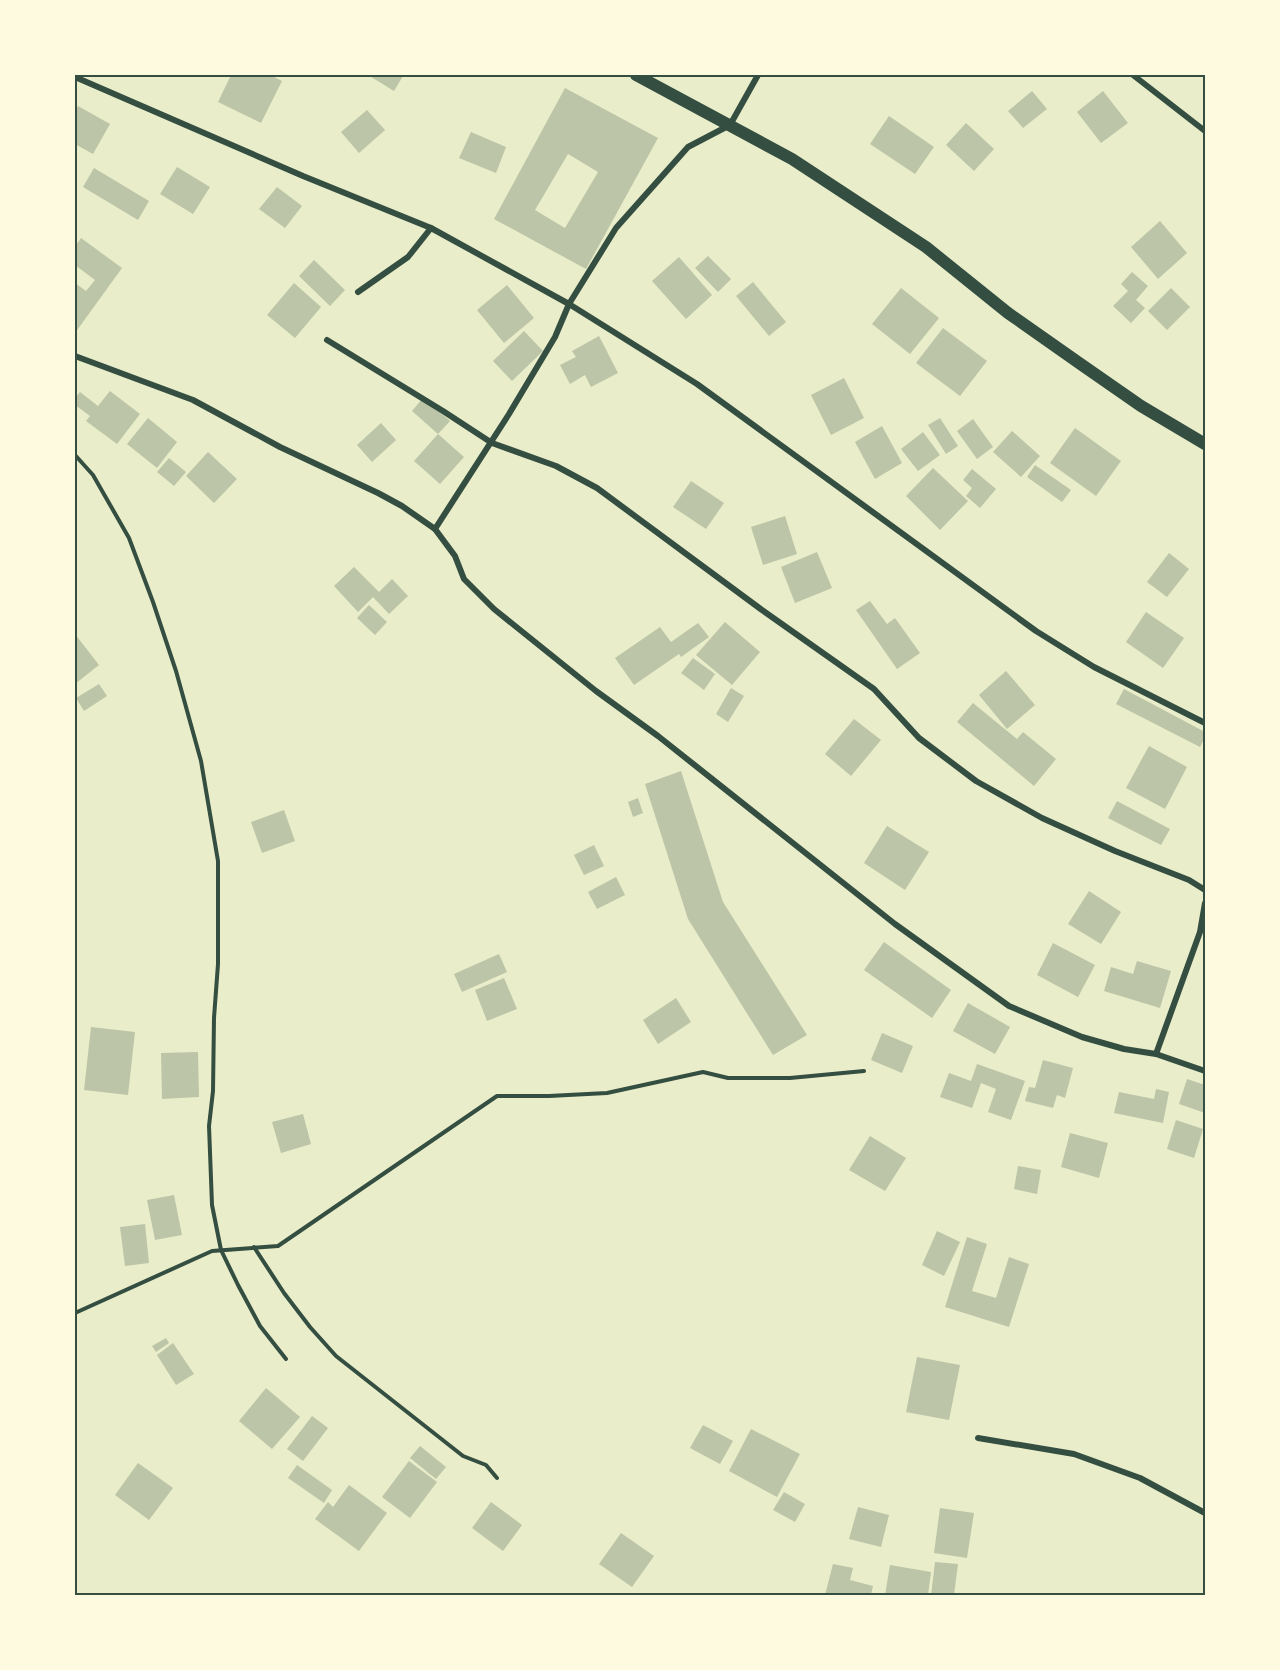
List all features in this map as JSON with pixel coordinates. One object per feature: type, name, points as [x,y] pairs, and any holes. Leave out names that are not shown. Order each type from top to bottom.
[{"type":"main road","points":[[636,75],[792,159],[926,248],[1008,313],[1072,359],[1141,406],[1205,444]]},
{"type":"street","points":[[435,529],[492,444],[555,337],[569,304],[616,228],[688,147],[730,125],[758,75]]},
{"type":"street","points":[[1133,75],[1205,131]]},
{"type":"street","points":[[75,77],[303,176],[431,228],[569,304],[697,384],[1036,631],[1094,667],[1205,723]]},
{"type":"street","points":[[358,292],[408,257],[431,228]]},
{"type":"street","points":[[327,340],[492,444],[556,466],[597,488],[873,689],[919,738],[976,781],[1042,818],[1115,851],[1189,880],[1205,890]]},
{"type":"street","points":[[75,356],[193,400],[280,447],[394,501],[435,529],[455,556],[464,579],[494,609],[895,924],[1009,1006],[1082,1037],[1124,1049],[1156,1054],[1205,1071]]},
{"type":"street","points":[[1156,1054],[1200,932],[1205,903]]},
{"type":"street","points":[[978,1438],[1074,1454],[1140,1478],[1205,1512]]},
{"type":"path","points":[[75,455],[93,475],[129,538],[176,670],[201,761],[218,861],[218,964],[214,1018],[213,1091],[209,1126],[212,1205],[221,1250],[260,1326],[286,1359]]},
{"type":"path","points":[[75,1313],[191,1260],[221,1250],[278,1246],[497,1096],[607,1094],[703,1072],[728,1078],[790,1078],[864,1071]]},
{"type":"path","points":[[254,1247],[297,1310],[336,1356],[463,1456],[486,1465],[497,1478]]},
{"type":"building","points":[[231,75],[270,75],[282,81],[261,123],[218,102]]},
{"type":"building","points":[[368,75],[401,75],[403,76],[394,91]]},
{"type":"building","points":[[565,88],[658,138],[586,269],[494,219]],"holes":[[[568,154],[598,172],[565,228],[535,210]]]},
{"type":"building","points":[[1032,91],[1047,109],[1023,128],[1008,111]]},
{"type":"building","points":[[1103,91],[1128,123],[1101,143],[1077,112]]},
{"type":"building","points":[[78,106],[110,124],[93,154],[75,144],[75,112]]},
{"type":"building","points":[[367,110],[385,130],[359,153],[341,132]]},
{"type":"building","points":[[889,116],[934,147],[915,174],[870,144]]},
{"type":"building","points":[[966,123],[994,149],[974,171],[946,145]]},
{"type":"building","points":[[471,132],[506,147],[496,173],[459,158]]},
{"type":"building","points":[[177,167],[210,187],[193,214],[160,194]]},
{"type":"building","points":[[94,168],[149,201],[138,220],[83,187]]},
{"type":"building","points":[[277,187],[302,206],[285,228],[259,209]]},
{"type":"building","points":[[1160,221],[1187,253],[1158,279],[1131,247]]},
{"type":"building","points":[[81,238],[122,268],[75,333],[75,283],[86,291],[95,280],[75,265],[75,247]]},
{"type":"building","points":[[708,256],[731,279],[718,292],[695,268]]},
{"type":"building","points":[[679,257],[712,295],[686,319],[652,281]]},
{"type":"building","points":[[314,260],[345,290],[330,306],[299,276]]},
{"type":"building","points":[[1132,272],[1148,286],[1136,300],[1145,308],[1131,323],[1113,306],[1128,291],[1121,284]]},
{"type":"building","points":[[753,282],[786,322],[769,336],[736,296]]},
{"type":"building","points":[[294,283],[321,307],[295,338],[267,315]]},
{"type":"building","points":[[507,285],[534,318],[504,343],[477,310]]},
{"type":"building","points":[[901,288],[939,318],[910,354],[872,324]]},
{"type":"building","points":[[1171,288],[1190,307],[1167,330],[1148,311]]},
{"type":"building","points":[[943,328],[987,361],[960,396],[916,363]]},
{"type":"building","points":[[524,331],[543,351],[512,381],[493,361]]},
{"type":"building","points":[[599,336],[618,373],[591,387],[585,375],[570,384],[560,365],[576,357],[572,351]]},
{"type":"building","points":[[844,378],[864,418],[831,435],[811,395]]},
{"type":"building","points":[[110,391],[140,414],[117,444],[86,421],[90,416],[75,405],[75,398],[80,392],[98,406]]},
{"type":"building","points":[[423,398],[450,421],[438,434],[412,411]]},
{"type":"building","points":[[148,418],[177,442],[157,468],[127,444]]},
{"type":"building","points":[[940,418],[958,446],[946,454],[928,425]]},
{"type":"building","points":[[973,419],[993,447],[977,459],[957,431]]},
{"type":"building","points":[[381,423],[396,440],[372,462],[357,445]]},
{"type":"building","points":[[882,426],[902,463],[875,479],[855,442]]},
{"type":"building","points":[[1075,428],[1121,461],[1096,496],[1050,463]]},
{"type":"building","points":[[1012,431],[1040,456],[1021,477],[993,452]]},
{"type":"building","points":[[923,432],[940,455],[918,471],[901,449]]},
{"type":"building","points":[[438,434],[464,457],[440,484],[414,461]]},
{"type":"building","points":[[208,452],[237,479],[214,503],[186,476]]},
{"type":"building","points":[[169,458],[186,472],[174,486],[157,472]]},
{"type":"building","points":[[1035,465],[1071,490],[1062,502],[1027,477]]},
{"type":"building","points":[[933,468],[968,501],[940,530],[906,496]]},
{"type":"building","points":[[972,469],[996,489],[980,508],[966,496],[972,488],[963,480]]},
{"type":"building","points":[[691,481],[724,503],[706,529],[673,507]]},
{"type":"building","points":[[785,516],[797,554],[763,565],[751,527]]},
{"type":"building","points":[[817,552],[832,588],[795,603],[781,567]]},
{"type":"building","points":[[1169,553],[1189,569],[1167,597],[1147,582]]},
{"type":"building","points":[[354,567],[379,592],[392,579],[408,596],[389,614],[373,597],[358,612],[334,586]]},
{"type":"building","points":[[870,601],[887,624],[895,618],[920,653],[897,669],[856,610]]},
{"type":"building","points":[[369,605],[387,622],[375,635],[357,618]]},
{"type":"building","points":[[1146,612],[1184,638],[1163,668],[1126,642]]},
{"type":"building","points":[[725,622],[760,652],[732,685],[696,655]]},
{"type":"building","points":[[698,623],[709,637],[681,657],[679,654],[634,685],[615,658],[660,627],[671,642]]},
{"type":"building","points":[[75,634],[99,665],[75,684]]},
{"type":"building","points":[[693,658],[715,674],[704,690],[681,673]]},
{"type":"building","points":[[1006,671],[1035,705],[1007,729],[979,695]]},
{"type":"building","points":[[99,684],[107,696],[84,711],[76,698]]},
{"type":"building","points":[[731,688],[744,696],[728,722],[716,714]]},
{"type":"building","points":[[1124,689],[1205,732],[1200,747],[1116,704]]},
{"type":"building","points":[[973,703],[1017,739],[1023,732],[1056,759],[1034,786],[957,722]]},
{"type":"building","points":[[854,719],[881,740],[851,776],[825,754]]},
{"type":"building","points":[[1149,746],[1187,767],[1165,809],[1126,788]]},
{"type":"building","points":[[681,771],[723,902],[807,1035],[773,1055],[688,919],[645,784]]},
{"type":"building","points":[[638,798],[643,813],[633,817],[628,802]]},
{"type":"building","points":[[1117,801],[1170,829],[1161,845],[1108,818]]},
{"type":"building","points":[[284,810],[295,841],[262,853],[251,822]]},
{"type":"building","points":[[887,826],[929,852],[905,890],[864,863]]},
{"type":"building","points":[[594,845],[604,866],[584,875],[574,855]]},
{"type":"building","points":[[616,877],[625,895],[597,909],[588,892]]},
{"type":"building","points":[[1089,891],[1121,912],[1101,944],[1068,924]]},
{"type":"building","points":[[884,942],[951,990],[932,1018],[864,970]]},
{"type":"building","points":[[1053,943],[1095,965],[1078,997],[1037,975]]},
{"type":"building","points":[[499,954],[507,972],[462,992],[454,974]]},
{"type":"building","points":[[1137,961],[1171,971],[1160,1008],[1104,991],[1111,967],[1133,974]]},
{"type":"building","points":[[504,978],[517,1009],[487,1021],[475,990]]},
{"type":"building","points":[[676,998],[691,1022],[658,1044],[643,1020]]},
{"type":"building","points":[[968,1003],[1010,1027],[995,1054],[953,1031]]},
{"type":"building","points":[[91,1027],[135,1032],[128,1095],[84,1090]]},
{"type":"building","points":[[882,1033],[913,1046],[902,1073],[871,1060]]},
{"type":"building","points":[[198,1052],[199,1097],[162,1099],[161,1053]]},
{"type":"building","points":[[1043,1060],[1073,1068],[1065,1098],[1057,1095],[1053,1108],[1025,1101],[1029,1087],[1035,1088]]},
{"type":"building","points":[[977,1064],[1025,1081],[1011,1120],[988,1112],[996,1089],[981,1083],[972,1108],[940,1097],[949,1073],[971,1081]]},
{"type":"building","points":[[1187,1079],[1205,1085],[1205,1113],[1179,1104]]},
{"type":"building","points":[[1156,1089],[1169,1092],[1163,1123],[1114,1113],[1119,1092],[1154,1099]]},
{"type":"building","points":[[303,1114],[311,1144],[281,1153],[272,1122]]},
{"type":"building","points":[[1176,1120],[1203,1129],[1194,1158],[1167,1149]]},
{"type":"building","points":[[1070,1133],[1108,1143],[1099,1178],[1061,1167]]},
{"type":"building","points":[[870,1136],[906,1158],[885,1191],[849,1170]]},
{"type":"building","points":[[1018,1166],[1041,1170],[1037,1194],[1014,1189]]},
{"type":"building","points":[[174,1195],[182,1235],[155,1240],[147,1200]]},
{"type":"building","points":[[145,1224],[149,1263],[125,1266],[120,1227]]},
{"type":"building","points":[[937,1231],[960,1242],[944,1276],[922,1265]]},
{"type":"building","points":[[967,1237],[987,1244],[972,1291],[996,1298],[1009,1257],[1029,1264],[1009,1327],[945,1307]]},
{"type":"building","points":[[166,1338],[169,1343],[156,1352],[152,1346]]},
{"type":"building","points":[[173,1343],[194,1374],[176,1385],[157,1355]]},
{"type":"building","points":[[917,1357],[960,1365],[949,1420],[906,1412]]},
{"type":"building","points":[[266,1388],[300,1417],[272,1449],[239,1421]]},
{"type":"building","points":[[312,1416],[328,1428],[303,1461],[287,1449]]},
{"type":"building","points":[[703,1425],[733,1441],[720,1464],[690,1448]]},
{"type":"building","points":[[751,1429],[800,1454],[777,1497],[729,1471]]},
{"type":"building","points":[[420,1446],[446,1467],[436,1479],[410,1458]]},
{"type":"building","points":[[409,1461],[437,1482],[410,1518],[382,1497]]},
{"type":"building","points":[[138,1463],[173,1488],[149,1520],[115,1495]]},
{"type":"building","points":[[297,1465],[332,1490],[324,1503],[288,1478]]},
{"type":"building","points":[[349,1485],[387,1513],[359,1551],[315,1519],[328,1502],[333,1507]]},
{"type":"building","points":[[784,1492],[805,1504],[795,1522],[773,1510]]},
{"type":"building","points":[[491,1502],[522,1525],[503,1551],[472,1528]]},
{"type":"building","points":[[858,1507],[889,1515],[881,1547],[849,1539]]},
{"type":"building","points":[[940,1508],[974,1513],[967,1558],[934,1553]]},
{"type":"building","points":[[621,1533],[654,1556],[632,1587],[599,1564]]},
{"type":"building","points":[[935,1562],[958,1564],[954,1595],[931,1595]]},
{"type":"building","points":[[833,1564],[853,1568],[850,1580],[873,1586],[871,1595],[825,1595]]},
{"type":"building","points":[[890,1565],[931,1572],[928,1595],[885,1595]]}]
